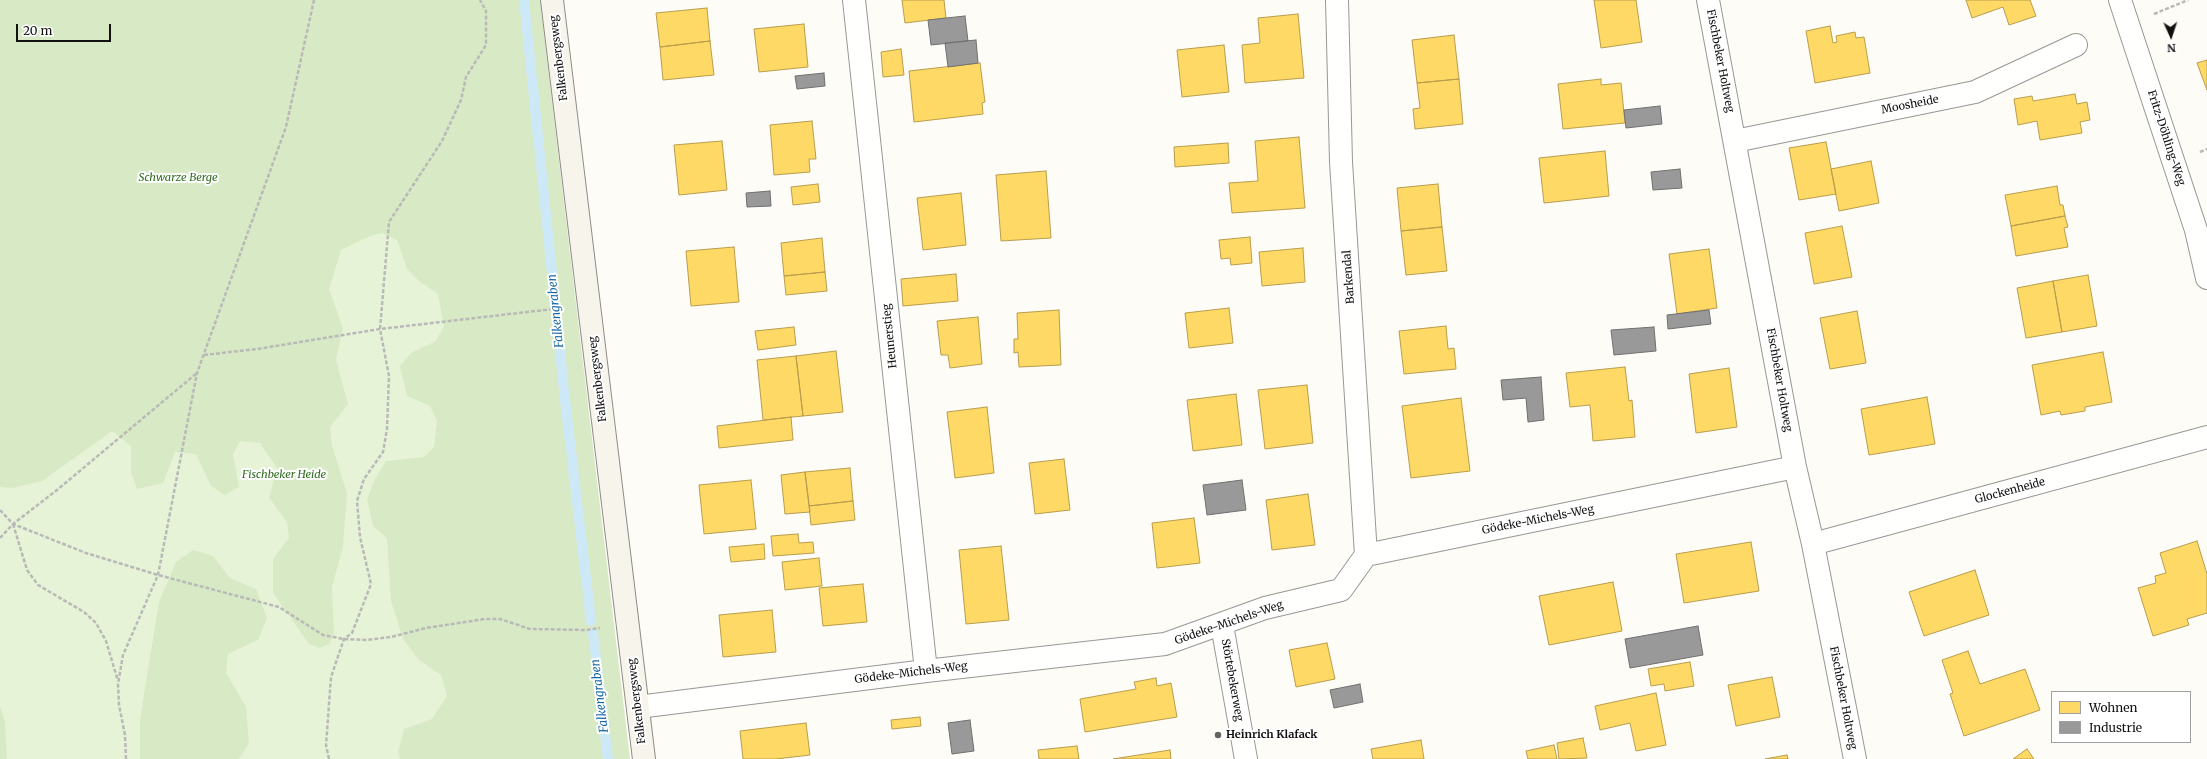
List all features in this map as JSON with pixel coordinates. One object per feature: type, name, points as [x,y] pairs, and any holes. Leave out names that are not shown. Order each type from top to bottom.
[{"type":"street","name":"Falkenbergsweg","points":[[552,0],[644,759]]},
{"type":"street","name":"Heunerstieg","points":[[854,0],[926,671]]},
{"type":"street","name":"Barkendal","points":[[1338,0],[1342,162],[1366,555]]},
{"type":"street","name":"Fischbeker Holtweg","points":[[1708,0],[1796,467],[1814,544],[1855,759]]},
{"type":"street","name":"Fritz-Döhling-Weg","points":[[2120,0],[2196,230],[2207,278]]},
{"type":"street","name":"Moosheide","points":[[1735,141],[1975,92],[2076,45]]},
{"type":"street","name":"Glockenheide","points":[[1814,544],[2207,437]]},
{"type":"street","name":"Gödeke-Michels-Weg","points":[[638,707],[926,671],[1166,644],[1222,625],[1265,608],[1341,590],[1366,555],[1796,467]]},
{"type":"street","name":"Störtebekerweg","points":[[1222,625],[1246,759]]},
{"type":"path","points":[[126,759],[125,735],[119,705],[118,684],[123,655],[158,575],[197,373],[286,127],[314,0]]},
{"type":"path","points":[[329,759],[326,745],[331,677],[344,640],[352,633],[371,584],[360,537],[357,501],[364,479],[383,452],[387,429],[389,376],[380,328],[389,222],[442,141],[461,100],[466,77],[486,45],[486,11],[480,0]]},
{"type":"path","points":[[2128,24],[2188,0]]},
{"type":"path","points":[[204,355],[257,349],[380,328],[589,305]]},
{"type":"path","points":[[0,538],[13,524],[57,490],[197,373]]},
{"type":"path","points":[[0,510],[13,524],[86,553],[158,575],[279,607],[323,635],[344,640],[367,640],[391,637],[426,628],[500,618],[530,629],[586,630],[628,625]]},
{"type":"path","points":[[13,524],[27,570],[38,585],[84,612],[96,623],[106,641],[118,684]]},
{"type":"green space","name":"Schwarze Berge","points":[[0,0],[514,0],[603,759],[0,759]]},
{"type":"green space","name":"Schwarze Berge","points":[[0,0],[540,0],[630,759],[400,759],[398,752],[404,729],[432,719],[447,696],[441,675],[419,660],[403,639],[391,601],[387,538],[373,526],[367,499],[375,479],[386,461],[424,457],[434,447],[437,421],[430,406],[407,396],[400,366],[411,353],[436,341],[444,326],[438,294],[419,281],[407,269],[397,240],[382,233],[370,236],[341,250],[329,289],[343,328],[336,360],[348,404],[330,427],[332,446],[347,493],[343,547],[332,587],[334,634],[329,644],[320,648],[309,644],[273,593],[273,559],[289,538],[287,522],[269,498],[277,468],[260,443],[240,441],[233,454],[239,487],[225,495],[211,486],[196,454],[175,452],[163,483],[137,489],[131,472],[131,446],[112,431],[42,481],[13,488],[0,487]]},
{"type":"green space","points":[[193,550],[213,556],[230,578],[256,589],[267,618],[258,640],[228,654],[226,673],[246,707],[249,743],[239,759],[140,759],[140,719],[159,602],[176,562]]},
{"type":"green space","points":[[0,706],[5,722],[7,759],[0,759]]},
{"type":"building: Wohnen","points":[[902,0],[944,0],[946,18],[905,23]]},
{"type":"building: Wohnen","points":[[1594,0],[1636,0],[1642,42],[1601,48]]},
{"type":"building: Wohnen","points":[[1966,0],[2030,0],[2036,16],[2009,25],[2003,7],[1972,18]]},
{"type":"building: Wohnen","points":[[707,8],[710,41],[660,47],[656,13]]},
{"type":"building: Wohnen","points":[[1298,14],[1304,78],[1245,83],[1242,45],[1260,43],[1258,18]]},
{"type":"building: Wohnen","points":[[804,24],[808,67],[759,72],[754,29]]},
{"type":"building: Wohnen","points":[[1830,26],[1833,43],[1837,42],[1836,36],[1855,32],[1856,38],[1864,37],[1870,73],[1815,83],[1806,31]]},
{"type":"building: Wohnen","points":[[1454,35],[1459,79],[1417,83],[1412,40]]},
{"type":"building: Wohnen","points":[[710,41],[714,75],[663,80],[660,47]]},
{"type":"building: Wohnen","points":[[1224,45],[1229,92],[1182,97],[1177,50]]},
{"type":"building: Wohnen","points":[[901,49],[904,75],[883,77],[881,52]]},
{"type":"building: Wohnen","points":[[2207,60],[2207,90],[2197,63]]},
{"type":"building: Wohnen","points":[[980,63],[985,102],[982,103],[983,114],[914,122],[909,71]]},
{"type":"building: Wohnen","points":[[1459,79],[1463,124],[1415,129],[1413,109],[1420,108],[1417,83]]},
{"type":"building: Wohnen","points":[[1601,79],[1601,85],[1621,83],[1625,123],[1563,129],[1558,84]]},
{"type":"building: Wohnen","points":[[2075,94],[2077,104],[2087,102],[2090,120],[2080,122],[2082,133],[2040,140],[2037,121],[2018,125],[2014,99],[2032,96],[2033,101]]},
{"type":"building: Wohnen","points":[[812,121],[816,159],[809,159],[810,172],[774,175],[770,125]]},
{"type":"building: Wohnen","points":[[1299,137],[1305,208],[1232,213],[1229,183],[1258,181],[1255,141]]},
{"type":"building: Wohnen","points":[[722,141],[727,190],[679,195],[674,145]]},
{"type":"building: Wohnen","points":[[1826,142],[1836,194],[1799,200],[1789,148]]},
{"type":"building: Wohnen","points":[[1228,143],[1229,163],[1175,167],[1174,147]]},
{"type":"building: Wohnen","points":[[1605,151],[1609,196],[1544,203],[1539,158]]},
{"type":"building: Wohnen","points":[[1871,161],[1879,203],[1839,211],[1831,169]]},
{"type":"building: Wohnen","points":[[1046,171],[1051,238],[1001,241],[996,175]]},
{"type":"building: Wohnen","points":[[818,184],[820,202],[793,205],[791,187]]},
{"type":"building: Wohnen","points":[[1438,184],[1442,227],[1401,231],[1397,188]]},
{"type":"building: Wohnen","points":[[2057,186],[2060,205],[2063,205],[2065,216],[2011,226],[2005,195]]},
{"type":"building: Wohnen","points":[[961,193],[966,245],[923,250],[917,198]]},
{"type":"building: Wohnen","points":[[2065,216],[2068,227],[2064,228],[2068,247],[2016,256],[2011,226]]},
{"type":"building: Wohnen","points":[[1842,226],[1852,277],[1814,284],[1805,233]]},
{"type":"building: Wohnen","points":[[1442,227],[1447,271],[1406,275],[1401,231]]},
{"type":"building: Wohnen","points":[[1250,237],[1252,263],[1231,265],[1230,258],[1221,259],[1219,240]]},
{"type":"building: Wohnen","points":[[822,238],[825,272],[784,276],[781,243]]},
{"type":"building: Wohnen","points":[[734,247],[739,302],[691,306],[686,251]]},
{"type":"building: Wohnen","points":[[1303,248],[1305,282],[1262,286],[1259,252]]},
{"type":"building: Wohnen","points":[[1709,249],[1717,308],[1677,314],[1669,254]]},
{"type":"building: Wohnen","points":[[825,272],[827,291],[786,295],[784,276]]},
{"type":"building: Wohnen","points":[[956,274],[958,301],[903,306],[901,279]]},
{"type":"building: Wohnen","points":[[2088,275],[2097,326],[2062,332],[2053,281]]},
{"type":"building: Wohnen","points":[[2053,281],[2062,332],[2026,338],[2017,288]]},
{"type":"building: Wohnen","points":[[1229,308],[1233,343],[1189,348],[1185,313]]},
{"type":"building: Wohnen","points":[[1059,310],[1061,365],[1019,367],[1018,352],[1014,353],[1014,339],[1018,339],[1017,313]]},
{"type":"building: Wohnen","points":[[1857,311],[1866,363],[1830,369],[1820,318]]},
{"type":"building: Wohnen","points":[[978,317],[982,364],[950,368],[948,355],[941,355],[937,321]]},
{"type":"building: Wohnen","points":[[1446,326],[1448,349],[1454,348],[1456,369],[1404,374],[1399,331]]},
{"type":"building: Wohnen","points":[[794,327],[796,345],[758,350],[755,331]]},
{"type":"building: Wohnen","points":[[836,351],[843,412],[803,416],[796,356]]},
{"type":"building: Wohnen","points":[[2103,352],[2112,402],[2085,407],[2085,411],[2061,415],[2060,411],[2041,415],[2032,365]]},
{"type":"building: Wohnen","points":[[796,356],[803,416],[763,420],[757,360]]},
{"type":"building: Wohnen","points":[[1625,367],[1629,401],[1632,400],[1635,437],[1593,441],[1590,405],[1570,407],[1566,373]]},
{"type":"building: Wohnen","points":[[1729,368],[1737,427],[1696,433],[1689,374]]},
{"type":"building: Wohnen","points":[[1307,385],[1313,443],[1265,449],[1258,390]]},
{"type":"building: Wohnen","points":[[1236,394],[1242,445],[1193,451],[1187,400]]},
{"type":"building: Wohnen","points":[[1927,397],[1935,444],[1869,455],[1861,409]]},
{"type":"building: Wohnen","points":[[1461,398],[1470,471],[1411,478],[1402,406]]},
{"type":"building: Wohnen","points":[[987,407],[994,473],[955,478],[947,412]]},
{"type":"building: Wohnen","points":[[791,417],[793,440],[719,448],[717,426]]},
{"type":"building: Wohnen","points":[[1064,459],[1070,510],[1035,514],[1029,463]]},
{"type":"building: Wohnen","points":[[850,468],[853,501],[809,506],[805,472]]},
{"type":"building: Wohnen","points":[[805,472],[810,512],[785,514],[781,475]]},
{"type":"building: Wohnen","points":[[751,480],[756,529],[704,534],[699,485]]},
{"type":"building: Wohnen","points":[[1308,494],[1315,545],[1272,550],[1266,500]]},
{"type":"building: Wohnen","points":[[853,501],[855,520],[811,525],[809,506]]},
{"type":"building: Wohnen","points":[[1194,518],[1200,563],[1157,568],[1152,523]]},
{"type":"building: Wohnen","points":[[798,534],[799,543],[813,542],[814,553],[773,556],[771,536]]},
{"type":"building: Wohnen","points":[[2197,541],[2207,574],[2207,613],[2187,619],[2189,625],[2153,636],[2138,588],[2156,583],[2155,576],[2166,573],[2160,553]]},
{"type":"building: Wohnen","points":[[1751,542],[1759,591],[1684,603],[1676,554]]},
{"type":"building: Wohnen","points":[[764,544],[765,559],[731,562],[729,547]]},
{"type":"building: Wohnen","points":[[1001,546],[1009,620],[966,624],[959,550]]},
{"type":"building: Wohnen","points":[[819,558],[822,586],[785,590],[782,562]]},
{"type":"building: Wohnen","points":[[1975,570],[1989,615],[1924,636],[1909,592]]},
{"type":"building: Wohnen","points":[[1613,582],[1622,631],[1549,645],[1539,596]]},
{"type":"building: Wohnen","points":[[863,584],[867,622],[823,626],[819,588]]},
{"type":"building: Wohnen","points":[[772,610],[776,652],[723,657],[719,615]]},
{"type":"building: Wohnen","points":[[1327,643],[1335,679],[1296,687],[1289,650]]},
{"type":"building: Wohnen","points":[[1968,651],[1980,684],[2025,669],[2040,710],[1964,736],[1950,694],[1953,693],[1942,660]]},
{"type":"building: Wohnen","points":[[1690,662],[1694,686],[1665,691],[1664,684],[1651,686],[1648,669]]},
{"type":"building: Wohnen","points":[[1772,677],[1780,717],[1736,726],[1728,685]]},
{"type":"building: Wohnen","points":[[1156,678],[1157,686],[1171,683],[1177,717],[1085,732],[1080,699],[1136,689],[1134,682]]},
{"type":"building: Wohnen","points":[[1656,693],[1666,745],[1636,751],[1630,723],[1600,730],[1595,706]]},
{"type":"building: Wohnen","points":[[920,717],[921,726],[892,729],[891,720]]},
{"type":"building: Wohnen","points":[[806,723],[810,755],[776,759],[743,759],[740,731]]},
{"type":"building: Wohnen","points":[[1583,738],[1587,758],[1559,759],[1557,743]]},
{"type":"building: Wohnen","points":[[1421,740],[1424,759],[1373,759],[1371,749]]},
{"type":"building: Wohnen","points":[[1554,745],[1557,759],[1528,759],[1526,751]]},
{"type":"building: Wohnen","points":[[1077,746],[1079,759],[1039,759],[1038,750]]},
{"type":"building: Wohnen","points":[[2027,749],[2034,759],[2013,759]]},
{"type":"building: Wohnen","points":[[1170,750],[1171,759],[1113,759]]},
{"type":"building: Wohnen","points":[[1787,755],[1788,759],[1765,759]]},
{"type":"building: Industrie","points":[[965,16],[968,41],[931,45],[928,20]]},
{"type":"building: Industrie","points":[[976,40],[978,63],[948,67],[945,43]]},
{"type":"building: Industrie","points":[[824,73],[825,86],[797,89],[795,76]]},
{"type":"building: Industrie","points":[[1660,106],[1662,124],[1626,128],[1624,110]]},
{"type":"building: Industrie","points":[[1680,169],[1682,188],[1653,190],[1651,172]]},
{"type":"building: Industrie","points":[[770,191],[771,206],[747,207],[746,193]]},
{"type":"building: Industrie","points":[[1709,310],[1711,324],[1668,329],[1667,315]]},
{"type":"building: Industrie","points":[[1654,327],[1656,351],[1614,355],[1611,330]]},
{"type":"building: Industrie","points":[[1541,377],[1544,420],[1528,422],[1526,398],[1503,400],[1501,380]]},
{"type":"building: Industrie","points":[[1242,480],[1246,510],[1207,515],[1203,485]]},
{"type":"building: Industrie","points":[[1698,626],[1703,655],[1630,668],[1625,639]]},
{"type":"building: Industrie","points":[[1360,684],[1363,702],[1334,708],[1330,690]]},
{"type":"building: Industrie","points":[[970,720],[974,751],[952,754],[948,723]]},
{"type":"waterway","name":"Falkengraben","points":[[524,0],[565,400],[591,621]]},
{"type":"waterway","name":"Falkengraben","points":[[593,633],[608,759]]},
{"type":"place","name":"Heinrich Klafack","points":[[1218,735]]},
{"type":"park label","name":"Fischbeker Heide","points":[[284,475]]}]
